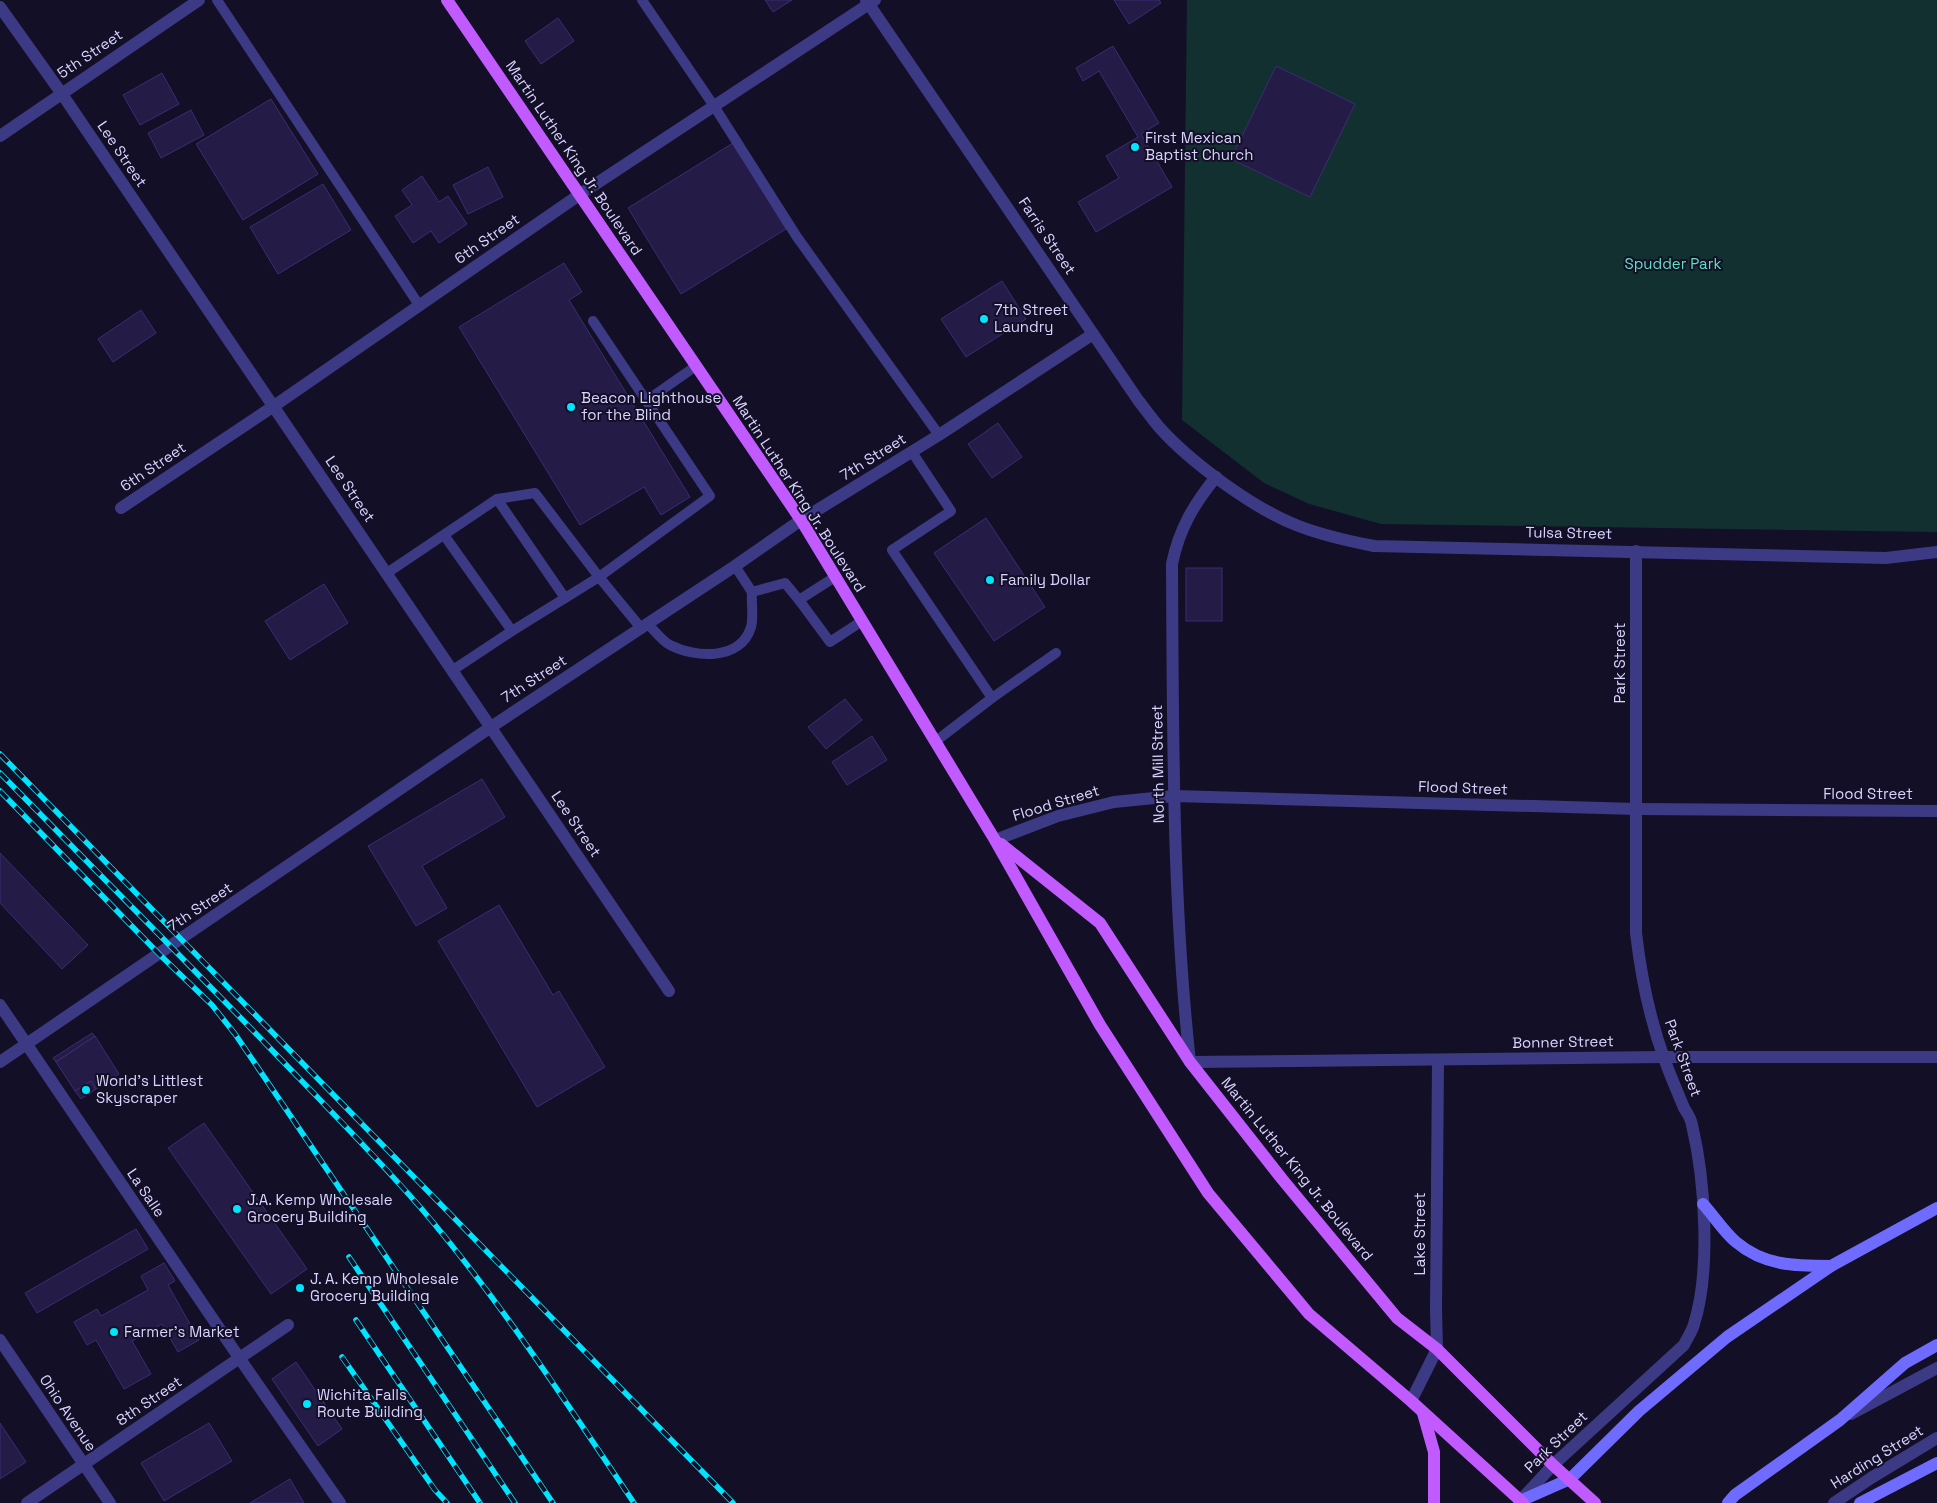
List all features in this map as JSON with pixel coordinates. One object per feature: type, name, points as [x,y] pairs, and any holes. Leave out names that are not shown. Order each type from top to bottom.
[{"type":"main road","name":"Martin Luther King Jr. Boulevard","points":[[447,0],[801,520],[995,840],[1100,1025],[1208,1192],[1309,1314],[1411,1402],[1520,1502]]},
{"type":"main road","name":"Martin Luther King Jr. Boulevard","points":[[995,840],[1100,924],[1190,1062],[1282,1179],[1397,1318],[1437,1349],[1595,1503]]},
{"type":"main road","points":[[1703,1204],[1736,1242],[1760,1258],[1796,1266],[1831,1266]]},
{"type":"main road","points":[[1520,1502],[1570,1480],[1639,1411],[1727,1337],[1831,1266],[1937,1208]]},
{"type":"main road","points":[[1731,1499],[1840,1420],[1905,1364],[1937,1345]]},
{"type":"main road","points":[[1423,1413],[1434,1452],[1434,1503]]},
{"type":"main road","points":[[1860,1503],[1937,1463]]},
{"type":"street","name":"5th Street","points":[[0,136],[199,0]]},
{"type":"street","name":"6th Street","points":[[121,508],[274,406],[579,195],[870,1]]},
{"type":"street","name":"Farris Street","points":[[870,1],[1138,400],[1160,428],[1216,477]]},
{"type":"street","name":"Lee Street","points":[[0,7],[62,94],[670,991]]},
{"type":"street","name":"7th Street","points":[[0,1062],[491,727],[735,566],[801,520],[939,435],[1094,334]]},
{"type":"street","name":"Tulsa Street","points":[[1216,477],[1264,509],[1296,525],[1336,538],[1374,546],[1886,558],[1937,552]]},
{"type":"street","name":"North Mill Street","points":[[1190,1062],[1183,993],[1174,796],[1172,564],[1175,548],[1188,517],[1197,500],[1216,477]]},
{"type":"street","name":"Park Street","points":[[1520,1502],[1554,1464],[1684,1345],[1694,1326],[1699,1300],[1703,1265],[1703,1204],[1692,1122],[1664,1057],[1645,995],[1638,956],[1635,911],[1636,551]]},
{"type":"street","name":"Flood Street","points":[[995,840],[1058,816],[1114,802],[1174,796],[1636,809],[1937,811]]},
{"type":"street","name":"La Salle","points":[[0,1005],[340,1503]]},
{"type":"street","name":"Bonner Street","points":[[1190,1062],[1664,1057],[1937,1057]]},
{"type":"street","name":"Lake Street","points":[[1411,1402],[1437,1349],[1438,1060]]},
{"type":"street","name":"8th Street","points":[[27,1503],[288,1326]]},
{"type":"street","name":"Ohio Avenue","points":[[0,1340],[110,1503]]},
{"type":"street","points":[[1840,1420],[1937,1368]]},
{"type":"street","name":"Harding Street","points":[[1834,1503],[1937,1438]]},
{"type":"lane","points":[[218,0],[419,305]]},
{"type":"lane","points":[[642,0],[714,106],[796,237],[939,435]]},
{"type":"lane","points":[[453,670],[599,577],[710,496],[592,321]]},
{"type":"lane","points":[[646,401],[696,366]]},
{"type":"lane","points":[[912,452],[951,511],[892,550],[992,698]]},
{"type":"lane","points":[[387,573],[497,499],[535,493],[599,577],[644,626],[669,644],[693,653],[722,653],[741,644],[751,627],[752,592],[735,566]]},
{"type":"lane","points":[[497,499],[565,598]]},
{"type":"lane","points":[[444,535],[512,631]]},
{"type":"lane","points":[[799,600],[835,577]]},
{"type":"lane","points":[[752,592],[785,583],[830,642],[862,621]]},
{"type":"lane","points":[[936,742],[992,698],[1056,653]]},
{"type":"green space","name":"Spudder Park","points":[[1187,0],[1937,0],[1937,532],[1381,524],[1309,504],[1264,483],[1182,420]]},
{"type":"building","points":[[765,0],[792,0],[773,12]]},
{"type":"building","points":[[1114,0],[1159,0],[1161,3],[1129,24]]},
{"type":"building","points":[[558,18],[574,41],[541,64],[525,41]]},
{"type":"building","name":"First Mexican Baptist Church","points":[[1113,46],[1159,123],[1141,134],[1172,187],[1096,232],[1078,202],[1119,178],[1106,156],[1138,137],[1099,71],[1083,81],[1076,68]]},
{"type":"building","points":[[1276,66],[1355,104],[1310,197],[1231,159]]},
{"type":"building","points":[[162,73],[179,104],[140,125],[123,95]]},
{"type":"building","points":[[271,99],[318,174],[243,220],[196,144]]},
{"type":"building","points":[[191,110],[204,135],[161,158],[148,133]]},
{"type":"building","points":[[733,143],[786,229],[681,294],[628,208]]},
{"type":"building","points":[[488,167],[503,197],[468,214],[453,185]]},
{"type":"building","points":[[422,176],[439,202],[448,196],[467,224],[439,243],[431,231],[413,243],[395,216],[412,205],[402,190]]},
{"type":"building","points":[[323,184],[351,230],[278,274],[250,227]]},
{"type":"building","name":"Beacon Lighthouse for the Blind","points":[[564,263],[582,292],[569,300],[690,497],[661,515],[644,487],[580,525],[459,327]]},
{"type":"building","name":"7th Street Laundry","points":[[1002,281],[1026,319],[966,357],[941,319]]},
{"type":"building","points":[[141,310],[156,333],[113,362],[98,339]]},
{"type":"building","points":[[998,423],[1022,457],[992,478],[968,444]]},
{"type":"building","name":"Family Dollar","points":[[986,518],[1045,607],[994,641],[934,553]]},
{"type":"building","points":[[1186,568],[1222,568],[1222,621],[1186,621]]},
{"type":"building","points":[[324,584],[348,623],[290,660],[265,621]]},
{"type":"building","points":[[845,699],[862,720],[826,749],[808,727]]},
{"type":"building","points":[[872,736],[887,760],[847,785],[832,762]]},
{"type":"building","points":[[482,779],[505,817],[422,866],[447,908],[416,926],[368,846]]},
{"type":"building","points":[[0,853],[88,945],[62,969],[0,903]]},
{"type":"building","points":[[499,905],[553,995],[559,991],[605,1067],[537,1107],[438,941]]},
{"type":"building","points":[[92,1033],[95,1036],[56,1062],[53,1058]]},
{"type":"building","points":[[95,1036],[119,1074],[96,1089],[91,1081],[75,1091],[56,1062]]},
{"type":"building","name":"World's Littlest Skyscraper","points":[[91,1081],[96,1089],[81,1099],[75,1091]]},
{"type":"building","name":"J.A. Kemp Wholesale Grocery Building","points":[[204,1123],[307,1269],[271,1294],[168,1148]]},
{"type":"building","points":[[136,1229],[148,1249],[37,1313],[25,1293]]},
{"type":"building","name":"Farmer's Market","points":[[164,1263],[175,1281],[168,1285],[199,1340],[178,1352],[162,1324],[132,1341],[151,1374],[124,1389],[96,1340],[87,1345],[74,1322],[97,1309],[101,1316],[148,1290],[141,1276]]},
{"type":"building","name":"Wichita Falls Route Building","points":[[296,1362],[342,1429],[318,1446],[272,1379]]},
{"type":"building","points":[[0,1423],[26,1462],[0,1479]]},
{"type":"building","points":[[209,1423],[232,1461],[164,1501],[141,1463]]},
{"type":"building","points":[[290,1479],[304,1503],[250,1503]]},
{"type":"railway","points":[[0,754],[733,1503]]},
{"type":"railway","points":[[0,773],[325,1105],[383,1165],[420,1207],[504,1314],[634,1503]]},
{"type":"railway","points":[[0,791],[159,954],[212,1005],[235,1034],[553,1503]]},
{"type":"railway","points":[[349,1257],[515,1503]]},
{"type":"railway","points":[[356,1320],[480,1503]]},
{"type":"railway","points":[[342,1357],[435,1490],[447,1503]]},
{"type":"place","name":"First Mexican Baptist Church","points":[[1135,147]]},
{"type":"place","name":"7th Street Laundry","points":[[984,319]]},
{"type":"place","name":"Beacon Lighthouse for the Blind","points":[[571,407]]},
{"type":"place","name":"Family Dollar","points":[[990,580]]},
{"type":"place","name":"World's Littlest Skyscraper","points":[[86,1090]]},
{"type":"place","name":"J.A. Kemp Wholesale Grocery Building","points":[[237,1209]]},
{"type":"place","name":"J. A. Kemp Wholesale Grocery Building","points":[[300,1288]]},
{"type":"place","name":"Farmer's Market","points":[[114,1332]]},
{"type":"place","name":"Wichita Falls Route Building","points":[[307,1404]]}]
